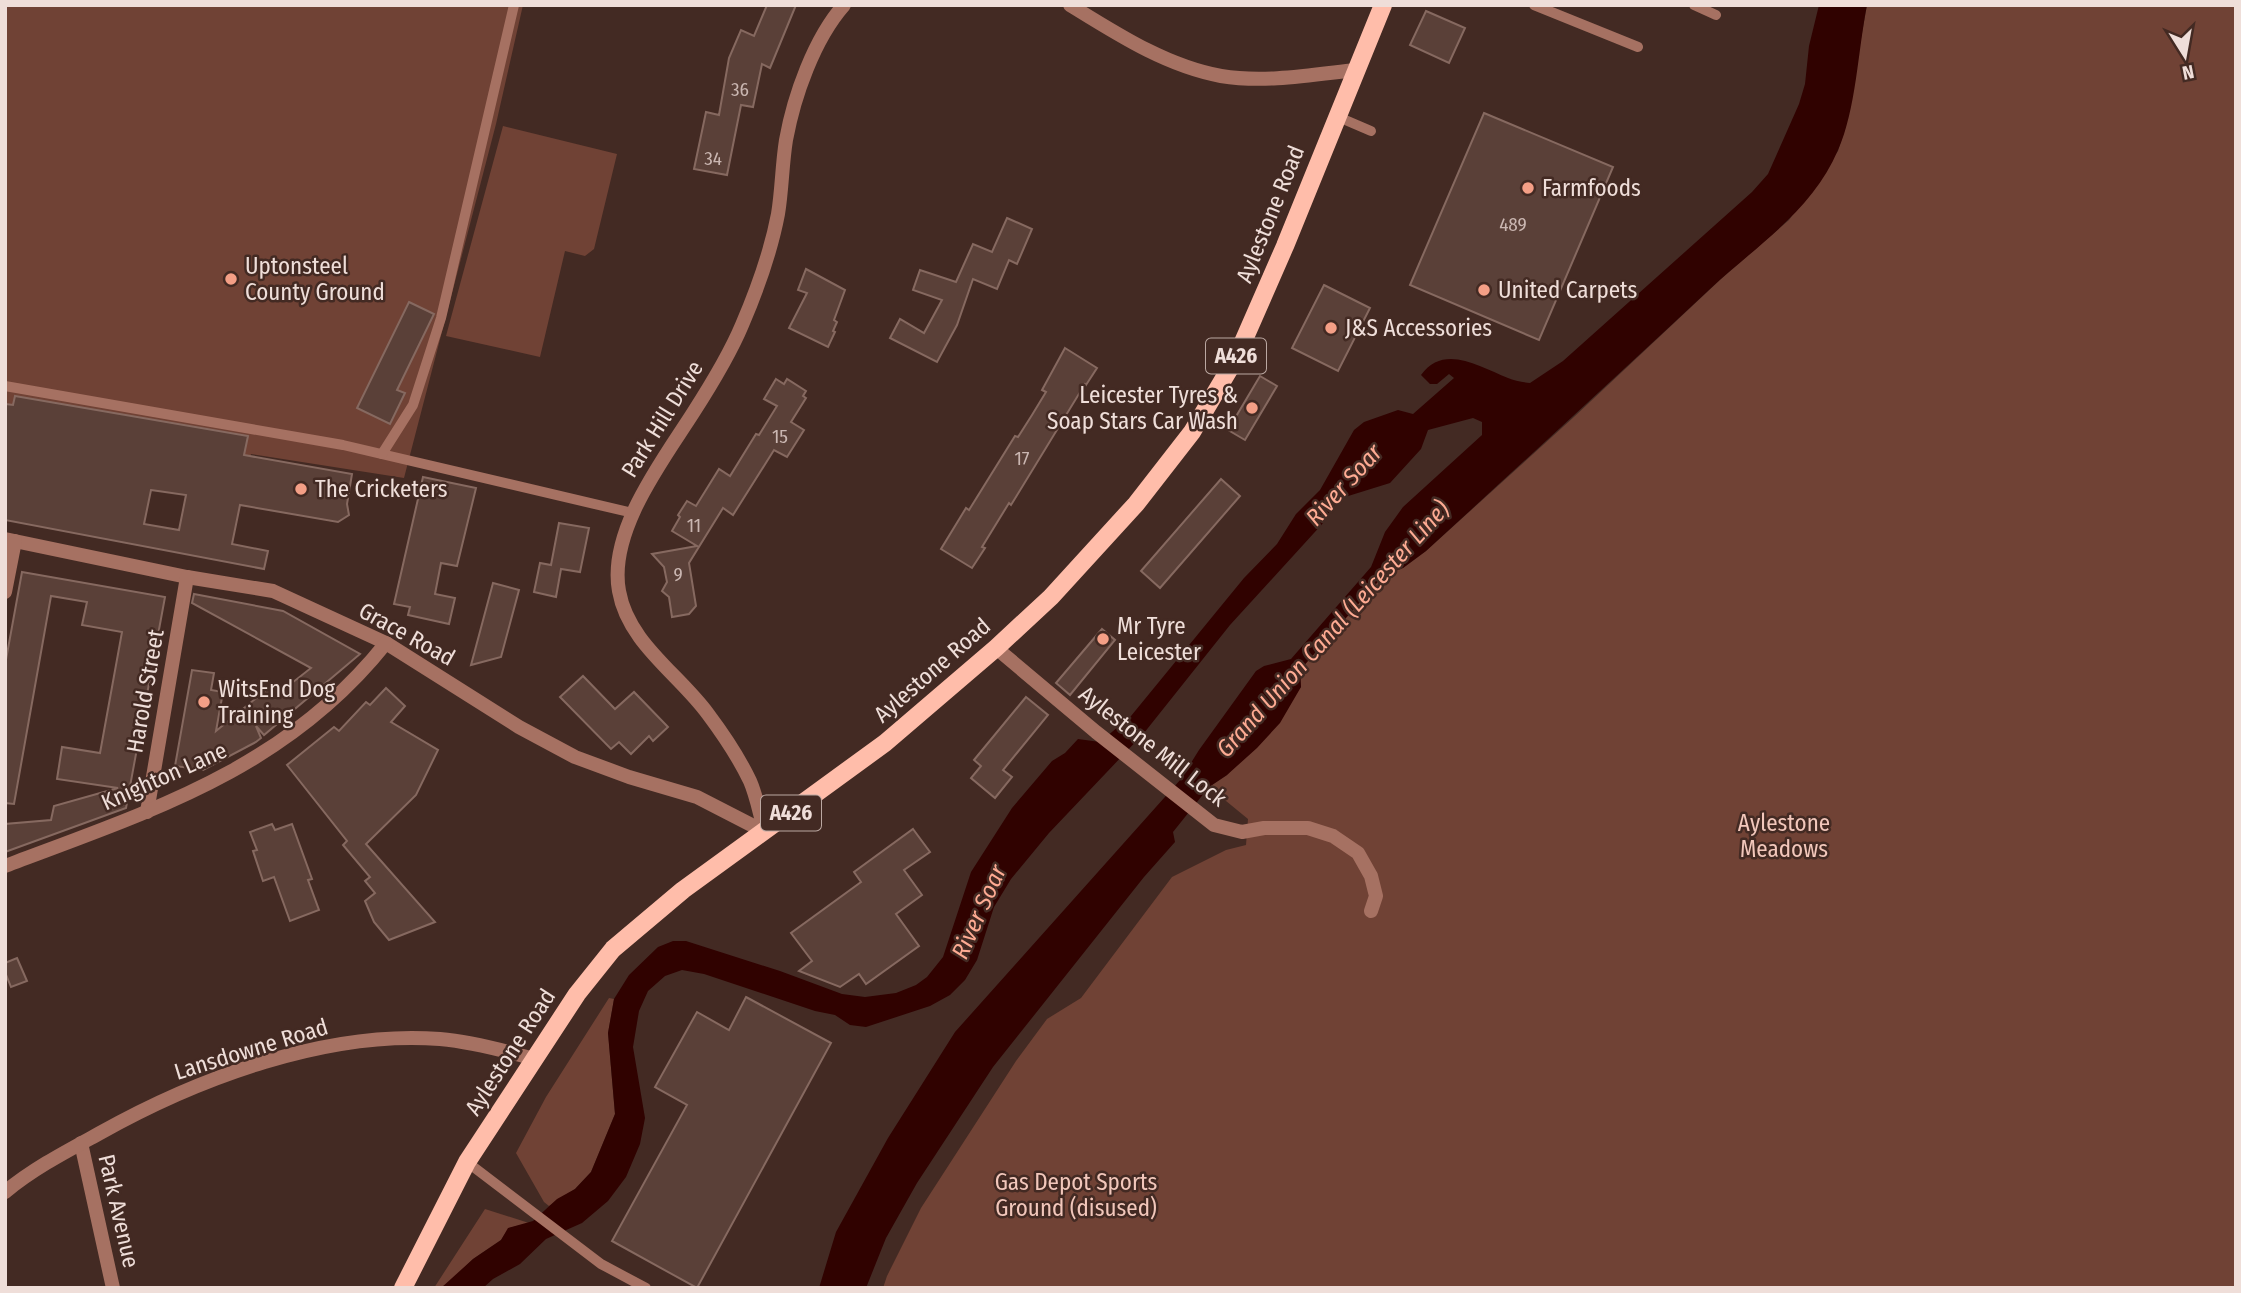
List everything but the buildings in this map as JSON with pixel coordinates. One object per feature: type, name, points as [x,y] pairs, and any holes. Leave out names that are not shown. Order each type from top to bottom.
[{"type":"main road","name":"Aylestone Road","points":[[402,1288],[467,1162],[577,994],[613,949],[683,890],[885,743],[996,649],[1051,597],[1136,504],[1192,432],[1236,358],[1285,246],[1383,5]]},
{"type":"street","name":"Park Hill Drive","points":[[765,832],[751,782],[732,750],[707,712],[655,656],[633,626],[618,590],[618,569],[633,513],[657,464],[721,368],[742,325],[766,259],[778,215],[792,112],[814,53],[831,20],[844,5]]},
{"type":"street","points":[[1070,5],[1117,35],[1160,56],[1220,76],[1255,79],[1355,70]]},
{"type":"street","points":[[5,592],[10,540]]},
{"type":"street","name":"Grace Road","points":[[10,540],[187,577],[273,591],[386,643],[519,727],[575,757],[629,777],[697,797],[765,832]]},
{"type":"street","name":"Harold Street","points":[[147,812],[187,577]]},
{"type":"street","name":"Knighton Lane","points":[[5,866],[147,812],[211,783],[259,757],[307,723],[364,671],[386,643]]},
{"type":"street","name":"Aylestone Mill Lock","points":[[996,649],[1214,825],[1242,832],[1264,828],[1308,828],[1333,836],[1358,853],[1371,876],[1376,896],[1371,911]]},
{"type":"street","name":"Lansdowne Road","points":[[5,1192],[43,1164],[141,1110],[203,1084],[265,1063],[332,1045],[392,1039],[438,1039],[485,1045],[534,1059]]},
{"type":"street","name":"Park Avenue","points":[[81,1143],[113,1288]]},
{"type":"lane","points":[[382,454],[413,405],[441,318],[513,5]]},
{"type":"lane","points":[[1534,5],[1638,47]]},
{"type":"lane","points":[[1694,5],[1716,15]]},
{"type":"lane","points":[[1336,116],[1371,131]]},
{"type":"lane","points":[[5,386],[382,454],[633,513]]},
{"type":"lane","points":[[467,1162],[601,1264],[646,1288]]},
{"type":"green space","name":"Uptonsteel County Ground","points":[[5,5],[523,5],[496,124],[404,478],[251,454],[245,479],[5,434]]},
{"type":"green space","name":"Aylestone Meadows","points":[[1867,5],[2236,5],[2236,1288],[883,1288],[921,1208],[1016,1061],[1047,1019],[1081,998],[1172,877],[1226,850],[1246,845],[1248,819],[1209,787],[1227,775],[1301,687],[1300,670],[1384,574],[1403,568],[1426,551],[1721,279],[1789,220],[1838,151],[1845,129]]},
{"type":"green space","points":[[503,126],[617,154],[594,249],[585,256],[565,251],[540,357],[446,336]]},
{"type":"green space","points":[[609,998],[614,999],[608,1033],[615,1114],[591,1172],[575,1189],[549,1206],[544,1202],[516,1153],[546,1097]]},
{"type":"green space","points":[[485,1209],[529,1223],[509,1228],[501,1240],[473,1259],[447,1285],[434,1288]]},
{"type":"water","points":[[1819,5],[1867,5],[1849,117],[1838,150],[1814,191],[1782,226],[1426,551],[1403,568],[1384,575],[1300,670],[1301,687],[1280,723],[1257,748],[1209,787],[1173,832],[1175,842],[993,1067],[917,1183],[886,1238],[866,1288],[819,1288],[836,1232],[888,1138],[955,1032],[1181,779],[1256,671],[1264,666],[1291,659],[1371,567],[1385,532],[1403,507],[1482,435],[1482,422],[1473,418],[1428,430],[1421,449],[1390,483],[1345,497],[1332,507],[1324,522],[1230,625],[1144,733],[1049,833],[1011,879],[994,907],[977,960],[965,980],[950,995],[930,1006],[866,1027],[850,1025],[835,1015],[815,1011],[704,974],[682,970],[665,976],[648,991],[639,1011],[633,1047],[645,1118],[640,1144],[626,1177],[608,1201],[582,1223],[546,1239],[520,1264],[493,1279],[483,1288],[441,1288],[473,1259],[501,1240],[508,1228],[533,1221],[557,1199],[575,1189],[591,1172],[615,1114],[608,1033],[614,999],[629,975],[658,947],[673,941],[686,941],[842,994],[865,997],[896,993],[927,977],[943,957],[971,872],[1012,808],[1052,761],[1065,753],[1078,739],[1100,742],[1131,716],[1244,578],[1277,544],[1296,514],[1320,490],[1354,430],[1364,422],[1398,410],[1413,414],[1454,378],[1449,374],[1437,384],[1430,384],[1421,375],[1430,365],[1440,360],[1463,360],[1510,379],[1530,383],[1563,361],[1752,192],[1768,174],[1799,104]]},
{"type":"place","name":"Farmfoods","points":[[1528,188]]},
{"type":"place","name":"Uptonsteel County Ground","points":[[231,279]]},
{"type":"place","name":"United Carpets","points":[[1484,290]]},
{"type":"place","name":"J&S Accessories","points":[[1331,328]]},
{"type":"place","name":"Leicester Tyres & Soap Stars Car Wash","points":[[1252,408]]},
{"type":"place","name":"The Cricketers","points":[[301,489]]},
{"type":"place","name":"Mr Tyre Leicester","points":[[1103,639]]},
{"type":"place","name":"WitsEnd Dog Training","points":[[204,702]]},
{"type":"water label","name":"River Soar","points":[[1344,485]]},
{"type":"water label","name":"Grand Union Canal (Leicester Line)","points":[[1333,629]]},
{"type":"water label","name":"River Soar","points":[[979,912]]},
{"type":"park label","name":"Gas Depot Sports Ground (disused)","points":[[1076,1195]]}]
